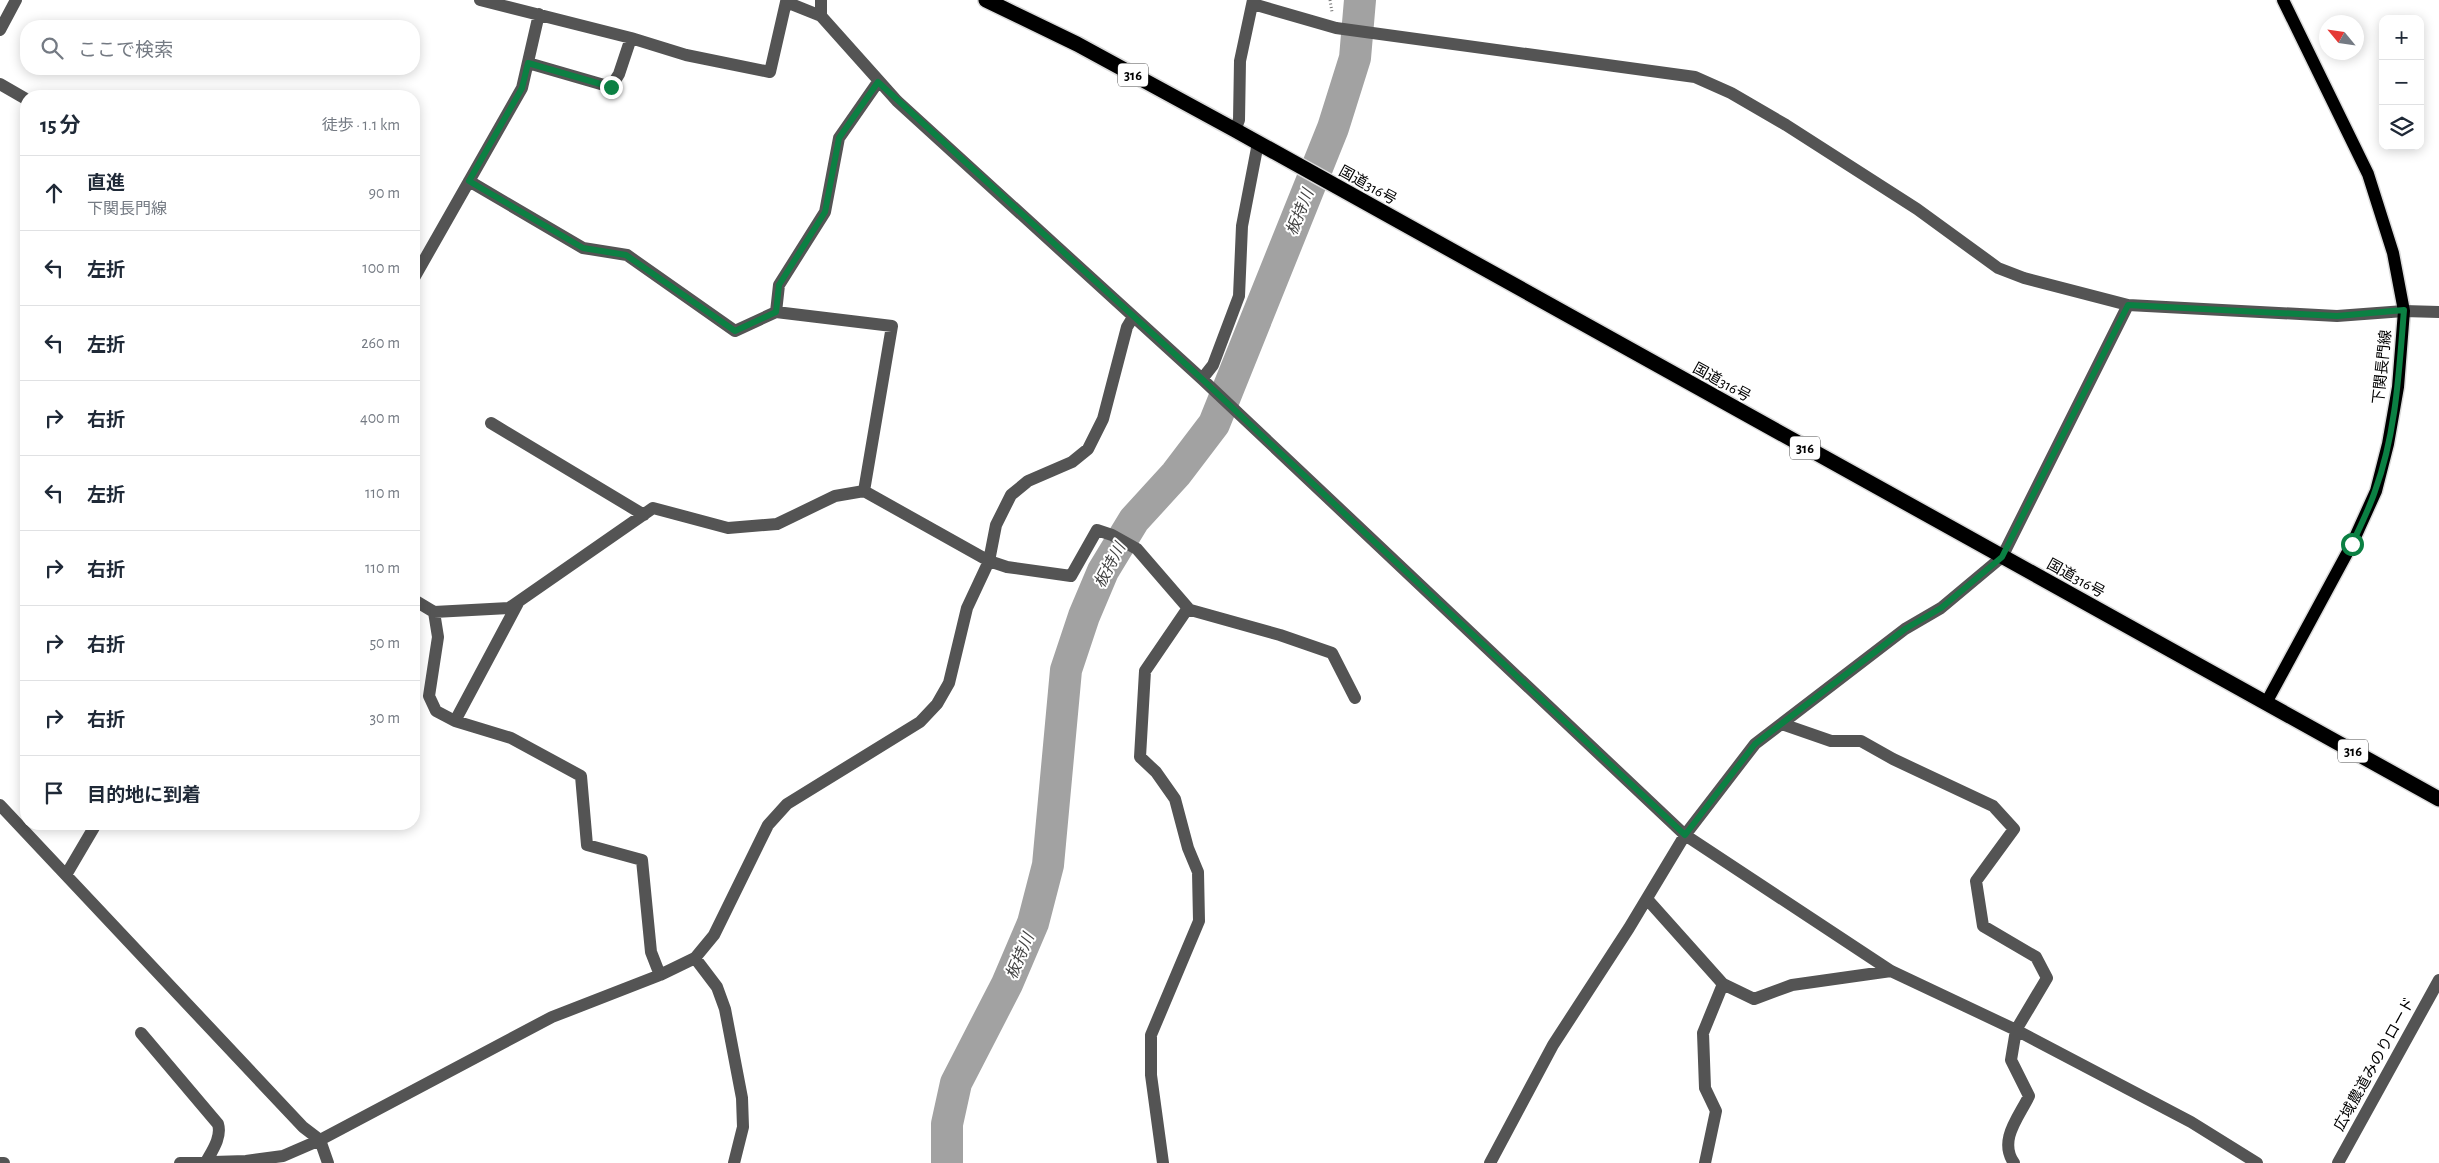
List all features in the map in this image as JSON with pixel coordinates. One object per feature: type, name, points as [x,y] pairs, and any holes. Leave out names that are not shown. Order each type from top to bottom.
[{"type":"highway","name":"国道316号","points":[[986,0],[1077,44],[1235,130],[2439,799]]},
{"type":"main road","name":"下関長門線","points":[[2266,704],[2352,544],[2376,491],[2388,444],[2398,387],[2404,310],[2393,253],[2368,174],[2283,0]]},
{"type":"street","points":[[1,26],[16,0]]},
{"type":"street","points":[[480,0],[631,38],[686,55],[770,72],[786,2],[821,16],[878,82],[1214,390],[1236,413],[1685,835],[1891,971],[2016,1030],[2191,1122],[2257,1163]]},
{"type":"street","points":[[821,0],[821,16]]},
{"type":"street","points":[[1235,130],[1239,120],[1240,61],[1253,2],[1336,28],[1695,77],[1731,93],[1786,125],[1916,209],[1998,268],[2024,278],[2128,305],[2337,316],[2404,310],[2439,312]]},
{"type":"street","points":[[420,267],[522,88],[539,14]]},
{"type":"street","points":[[528,63],[611,87],[619,74],[631,38]]},
{"type":"street","points":[[776,312],[779,285],[825,212],[839,138],[878,82]]},
{"type":"street","points":[[0,84],[20,96]]},
{"type":"street","points":[[1202,379],[1214,365],[1239,296],[1242,226],[1258,144]]},
{"type":"street","points":[[469,181],[583,248],[626,255],[735,331],[776,312],[892,326],[864,491]]},
{"type":"street","points":[[1490,1163],[1553,1045],[1685,835],[1755,744],[1905,629],[1941,608],[2002,557],[2128,305]]},
{"type":"street","points":[[180,1163],[246,1161],[282,1156],[320,1140],[552,1017],[660,975],[695,958],[714,935],[768,825],[787,804],[920,722],[937,704],[949,683],[967,608],[989,561],[996,525],[1011,495],[1028,481],[1072,462],[1088,449],[1103,418],[1127,327],[1133,317]]},
{"type":"street","points":[[491,423],[644,515]]},
{"type":"street","points":[[420,604],[434,612],[509,608],[654,508],[728,528],[777,524],[834,496],[864,491],[989,561],[1007,568],[1071,576],[1097,530],[1112,535],[1136,549],[1187,609],[1280,635],[1332,653],[1355,698]]},
{"type":"street","points":[[454,721],[518,602]]},
{"type":"street","points":[[1164,1163],[1151,1075],[1151,1035],[1183,964],[1199,921],[1198,872],[1188,848],[1174,800],[1156,772],[1140,757],[1145,671],[1187,609]]},
{"type":"street","points":[[434,612],[438,637],[429,696],[436,711],[454,721],[511,738],[581,776],[587,845],[642,860],[651,952],[660,975]]},
{"type":"street","points":[[1782,724],[1831,741],[1862,741],[1893,759],[1993,806],[2014,829],[1976,881],[1983,926],[2036,957],[2047,978],[2016,1030],[2011,1060],[2029,1096],[2008,1132],[2010,1157],[2014,1163]]},
{"type":"street","points":[[0,806],[20,827]]},
{"type":"street","points":[[23,830],[303,1127],[320,1140],[328,1163]]},
{"type":"street","points":[[66,876],[93,830]]},
{"type":"street","points":[[1646,899],[1723,984],[1754,999],[1792,985],[1891,971]]},
{"type":"street","points":[[695,958],[717,987],[722,1002],[742,1098],[743,1126],[739,1162]]},
{"type":"street","points":[[1705,1163],[1716,1111],[1704,1088],[1703,1033],[1723,984]]},
{"type":"street","name":"広域農道みのりロード","points":[[2338,1163],[2437,984]]},
{"type":"street","points":[[141,1033],[218,1124],[220,1131],[206,1162]]},
{"type":"street","points":[[0,1162],[4,1163]]},
{"type":"waterway","name":"板持川","points":[[947,1163],[947,1124],[956,1083],[1007,984],[1033,923],[1048,865],[1066,670],[1084,616],[1103,571],[1134,520],[1176,474],[1214,424],[1333,128],[1355,58],[1360,0]]},
{"type":"route","points":[[611,87],[528,63],[522,88],[469,181],[583,248],[626,255],[735,331],[776,312],[779,285],[825,212],[839,138],[878,82],[1202,379],[1685,835],[1755,744],[1905,629],[1941,608],[2002,557],[2128,305],[2337,316],[2404,310],[2398,387],[2388,444],[2376,491],[2352,544]]}]
